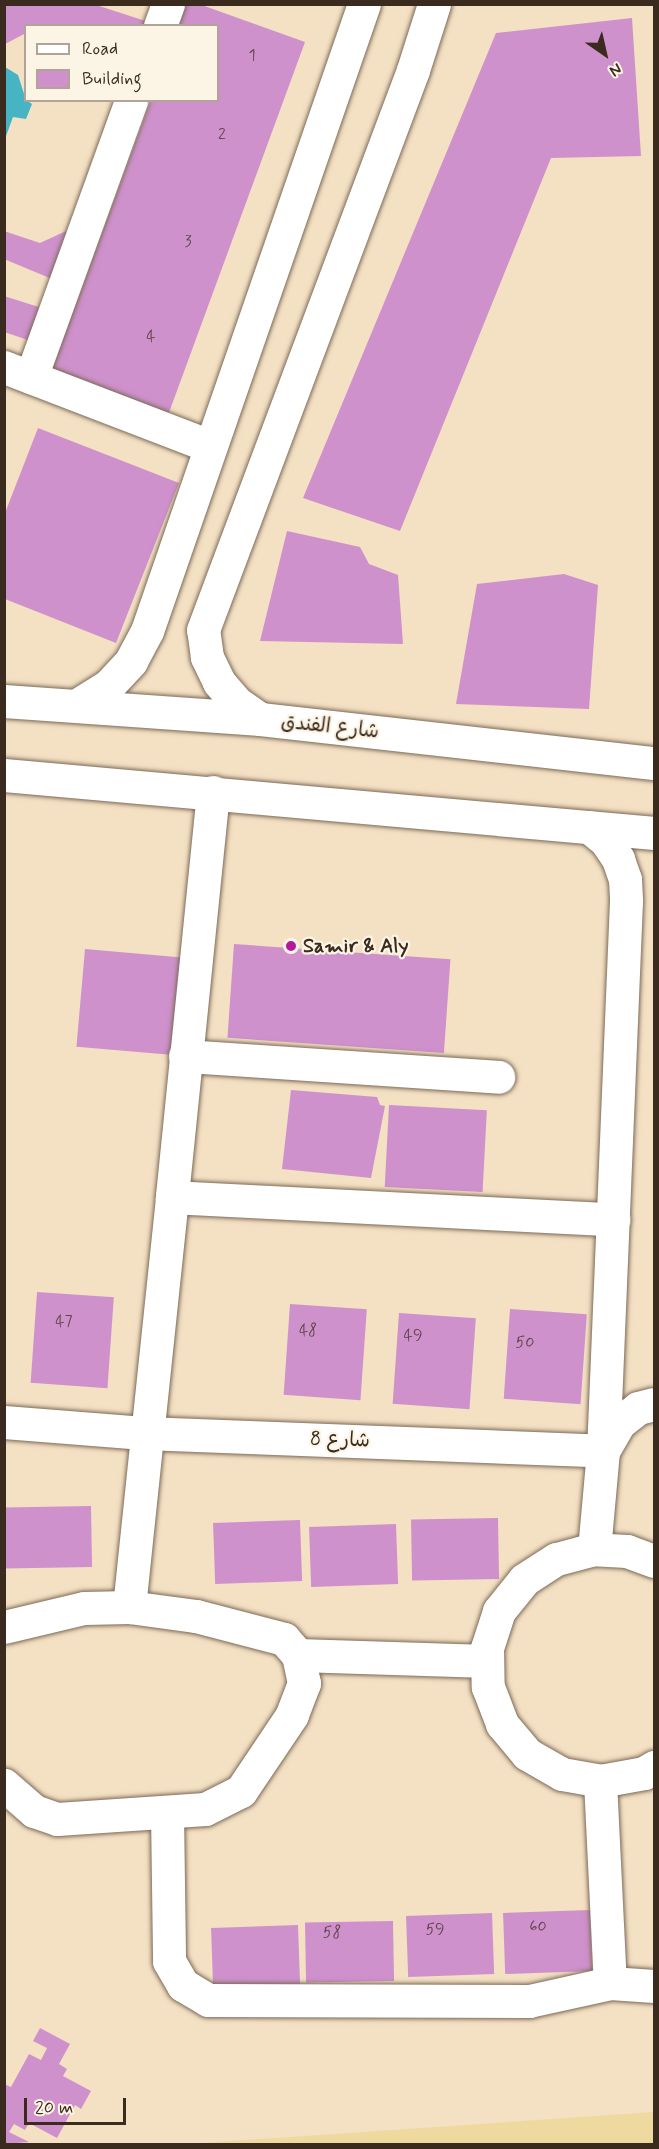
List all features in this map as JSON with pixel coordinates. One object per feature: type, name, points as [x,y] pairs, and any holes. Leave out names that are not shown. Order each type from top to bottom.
[{"type":"street","points":[[161,24],[168,4]]},
{"type":"street","points":[[79,704],[108,686],[131,661],[147,631],[364,4]]},
{"type":"street","points":[[260,719],[237,703],[219,682],[207,657],[203,630],[413,70],[434,4]]},
{"type":"street","points":[[130,102],[18,372],[210,446]]},
{"type":"street","name":"شارع الفندق","points":[[4,701],[79,704],[260,719],[654,763]]},
{"type":"street","points":[[4,775],[654,833]]},
{"type":"street","points":[[129,1607],[144,1432],[172,1197],[213,792]]},
{"type":"street","points":[[589,827],[618,858],[625,879],[603,1451],[594,1549]]},
{"type":"street","points":[[186,1056],[498,1077]]},
{"type":"street","points":[[172,1197],[613,1219]]},
{"type":"street","points":[[603,1451],[619,1423],[638,1408],[654,1404]]},
{"type":"street","name":"شارع 8","points":[[4,1422],[144,1432],[603,1451]]},
{"type":"street","points":[[654,1561],[627,1551],[594,1549],[556,1559],[524,1580],[500,1611],[487,1648],[488,1688],[502,1725],[528,1754],[562,1774],[600,1781],[644,1773],[654,1767]]},
{"type":"street","points":[[4,1627],[84,1608],[129,1607],[196,1616],[284,1639],[298,1655],[304,1683],[300,1699],[241,1791],[205,1809],[57,1819],[34,1811],[4,1785]]},
{"type":"street","points":[[298,1655],[487,1661]]},
{"type":"street","points":[[600,1781],[610,1983]]},
{"type":"street","points":[[167,1812],[169,1960],[183,1986],[208,2000],[529,2001],[610,1983],[654,1986]]},
{"type":"sand","points":[[654,2112],[654,2144],[188,2144]]},
{"type":"water","points":[[5,67],[18,75],[24,102],[32,104],[26,119],[13,117],[5,139]]},
{"type":"building","points":[[5,4],[93,4],[155,24],[24,24],[24,34],[5,44]]},
{"type":"building","points":[[186,4],[199,4],[305,42],[167,418],[50,375],[150,102],[219,102],[219,24],[180,24]]},
{"type":"building","points":[[632,18],[641,156],[551,158],[400,531],[303,498],[496,33]]},
{"type":"building","points":[[77,226],[91,265],[64,284],[4,259],[4,231],[40,243]]},
{"type":"building","points":[[4,296],[45,309],[34,342],[4,332]]},
{"type":"building","points":[[38,428],[179,483],[116,643],[5,599],[5,513]]},
{"type":"building","points":[[287,531],[360,547],[369,564],[398,575],[403,644],[260,641]]},
{"type":"building","points":[[564,574],[598,585],[589,709],[456,704],[477,584]]},
{"type":"building","points":[[234,944],[450,959],[444,1053],[227,1038]]},
{"type":"building","points":[[85,949],[188,958],[179,1056],[76,1047]]},
{"type":"building","points":[[291,1090],[377,1097],[380,1105],[385,1106],[371,1178],[282,1169]]},
{"type":"building","points":[[389,1105],[487,1110],[483,1192],[385,1187]]},
{"type":"building","points":[[37,1292],[114,1297],[107,1388],[31,1383]]},
{"type":"building","points":[[290,1304],[367,1309],[360,1400],[284,1395]]},
{"type":"building","points":[[510,1309],[587,1314],[581,1404],[504,1399]]},
{"type":"building","points":[[399,1313],[476,1318],[469,1409],[393,1404]]},
{"type":"building","points":[[91,1506],[92,1567],[5,1569],[4,1508]]},
{"type":"building","points":[[498,1518],[499,1579],[412,1581],[411,1520]]},
{"type":"building","points":[[300,1520],[302,1581],[215,1584],[213,1523]]},
{"type":"building","points":[[396,1524],[398,1584],[311,1587],[309,1527]]},
{"type":"building","points":[[590,1910],[592,1971],[505,1974],[503,1913]]},
{"type":"building","points":[[492,1913],[494,1974],[408,1977],[406,1916]]},
{"type":"building","points":[[393,1921],[394,1981],[306,1983],[305,1923]]},
{"type":"building","points":[[298,1925],[300,1987],[213,1990],[211,1928]]},
{"type":"building","points":[[40,2028],[70,2044],[59,2064],[67,2069],[63,2076],[91,2091],[81,2109],[75,2105],[57,2138],[29,2123],[25,2130],[14,2124],[9,2132],[29,2142],[4,2144],[4,2084],[11,2087],[29,2054],[41,2060],[47,2048],[33,2041]]},
{"type":"place","name":"Samir & Aly","points":[[291,946]]}]
